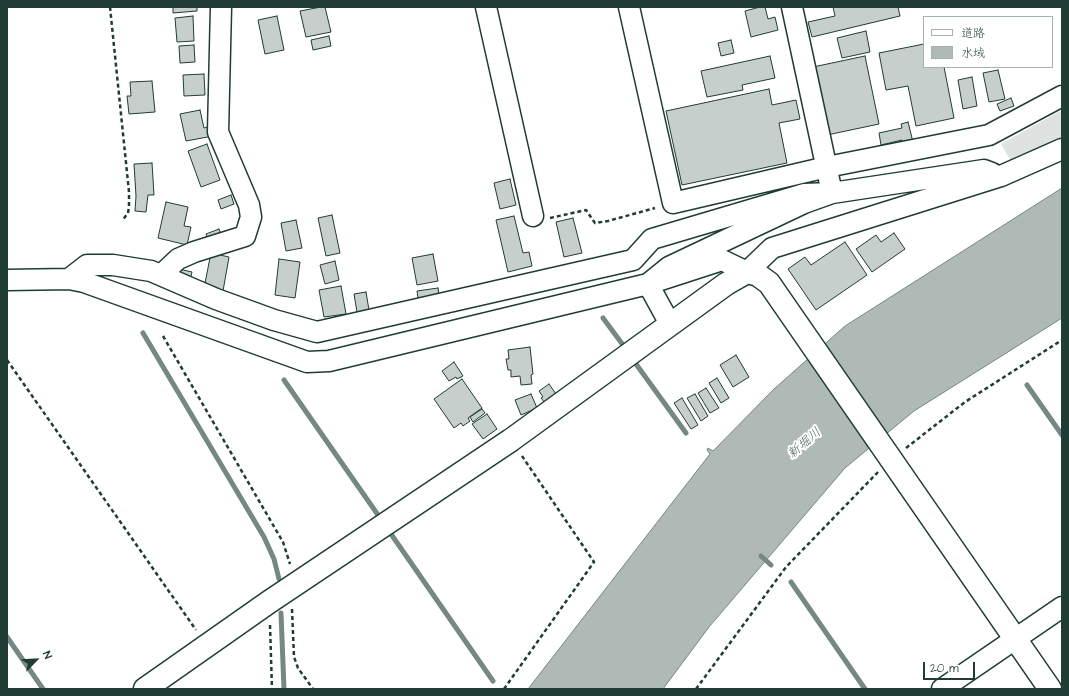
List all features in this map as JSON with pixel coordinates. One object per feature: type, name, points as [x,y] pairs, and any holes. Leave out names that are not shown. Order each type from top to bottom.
[{"type":"street","points":[[161,275],[178,259],[194,252],[245,236],[251,217],[248,205],[218,132],[221,7]]},
{"type":"street","points":[[486,7],[533,216]]},
{"type":"street","points":[[629,7],[673,203],[827,167],[989,135],[1062,96]]},
{"type":"street","points":[[792,7],[832,193]]},
{"type":"street","points":[[145,689],[291,587],[511,440],[726,284],[747,272],[772,248],[1001,176],[1062,149]]},
{"type":"street","points":[[69,279],[87,265],[113,265],[151,271],[216,299],[274,320],[317,332],[633,260],[652,238],[804,194],[832,193],[984,170],[1001,176]]},
{"type":"street","points":[[648,284],[669,267],[804,202],[832,193]]},
{"type":"street","points":[[7,280],[69,279],[84,282],[307,362],[316,362],[336,359],[648,284],[722,260],[747,272],[758,275],[769,283],[1050,689]]},
{"type":"street","points":[[648,284],[670,324]]},
{"type":"street","points":[[942,689],[1062,607]]},
{"type":"path","points":[[110,7],[130,207],[128,213],[122,221]]},
{"type":"path","points":[[533,216],[534,221],[586,210],[595,224],[673,203]]},
{"type":"path","points":[[163,336],[282,542],[290,567],[294,657],[298,668],[313,689]]},
{"type":"path","points":[[696,689],[786,567],[891,460],[965,402],[1062,340]]},
{"type":"path","points":[[7,360],[207,646]]},
{"type":"path","points":[[504,689],[594,562],[511,440]]},
{"type":"path","points":[[269,602],[272,689]]},
{"type":"shaded area","points":[[1062,110],[1062,137],[1012,163],[1001,144]]},
{"type":"water","name":"新堀川","points":[[1062,188],[1062,318],[914,411],[845,468],[709,627],[663,689],[528,689],[710,454],[707,450],[708,448],[713,451],[774,389],[845,326]]},
{"type":"building","points":[[173,7],[197,7],[197,11],[173,13]]},
{"type":"building","points":[[325,7],[331,32],[306,37],[300,11]]},
{"type":"building","points":[[765,7],[768,19],[775,17],[778,30],[751,37],[745,11]]},
{"type":"building","points":[[833,7],[898,7],[900,16],[812,37],[808,22],[835,16]]},
{"type":"building","points":[[193,16],[194,41],[177,42],[175,18]]},
{"type":"building","points":[[277,16],[284,50],[265,54],[258,20]]},
{"type":"building","points":[[866,31],[870,52],[842,58],[837,38]]},
{"type":"building","points":[[329,36],[331,46],[313,50],[311,40]]},
{"type":"building","points":[[731,40],[734,53],[721,56],[718,43]]},
{"type":"building","points":[[923,44],[923,68],[944,68],[954,118],[916,126],[908,86],[886,90],[879,53]]},
{"type":"building","points":[[194,45],[195,62],[180,63],[179,46]]},
{"type":"building","points":[[770,56],[775,78],[742,85],[743,90],[707,97],[701,71]]},
{"type":"building","points":[[865,56],[879,124],[827,135],[813,67]]},
{"type":"building","points":[[998,70],[1005,99],[989,102],[983,73]]},
{"type":"building","points":[[204,74],[205,95],[184,96],[183,75]]},
{"type":"building","points":[[972,77],[977,106],[963,109],[958,80]]},
{"type":"building","points":[[152,81],[155,112],[129,114],[127,96],[131,96],[130,82]]},
{"type":"building","points":[[769,89],[772,105],[796,100],[800,119],[779,123],[787,163],[682,185],[666,111]]},
{"type":"building","points":[[1011,98],[1014,106],[1000,111],[997,104]]},
{"type":"building","points":[[200,110],[204,128],[211,126],[213,136],[186,141],[180,114]]},
{"type":"building","points":[[908,122],[913,142],[903,144],[902,140],[881,145],[879,133],[902,128],[901,124]]},
{"type":"building","points":[[207,144],[220,180],[201,187],[188,151]]},
{"type":"building","points":[[152,163],[154,195],[148,195],[146,212],[135,211],[136,196],[134,164]]},
{"type":"building","points":[[510,179],[516,205],[500,209],[494,183]]},
{"type":"building","points":[[231,195],[234,204],[221,209],[218,200]]},
{"type":"building","points":[[166,202],[188,207],[184,226],[191,227],[187,245],[158,238]]},
{"type":"building","points":[[332,215],[340,253],[326,256],[318,218]]},
{"type":"building","points":[[514,216],[523,253],[529,252],[532,266],[508,272],[496,220]]},
{"type":"building","points":[[573,218],[582,253],[564,257],[556,222]]},
{"type":"building","points":[[296,220],[302,248],[286,251],[281,223]]},
{"type":"building","points":[[219,229],[222,237],[210,242],[206,234]]},
{"type":"building","points":[[894,233],[905,249],[872,272],[856,249],[876,235],[881,242]]},
{"type":"building","points":[[845,242],[867,275],[816,310],[788,269],[805,257],[811,265]]},
{"type":"building","points":[[211,253],[229,257],[223,291],[204,288]]},
{"type":"building","points":[[433,254],[438,281],[417,285],[412,258]]},
{"type":"building","points":[[279,259],[300,262],[295,298],[275,295]]},
{"type":"building","points":[[335,261],[339,280],[325,284],[320,265]]},
{"type":"building","points":[[179,269],[192,272],[189,285],[177,282]]},
{"type":"building","points":[[341,286],[346,314],[324,317],[319,290]]},
{"type":"building","points":[[438,288],[440,302],[419,305],[417,291]]},
{"type":"building","points":[[366,292],[370,316],[358,318],[354,294]]},
{"type":"building","points":[[530,347],[533,374],[531,375],[532,384],[521,385],[520,376],[511,377],[511,370],[508,370],[506,359],[509,359],[508,350]]},
{"type":"building","points":[[736,355],[749,377],[733,387],[720,365]]},
{"type":"building","points":[[454,362],[463,376],[457,379],[456,377],[449,381],[442,371]]},
{"type":"building","points":[[717,378],[729,398],[721,403],[709,383]]},
{"type":"building","points":[[462,379],[482,408],[468,418],[470,421],[463,426],[461,423],[454,428],[434,399]]},
{"type":"building","points":[[549,384],[556,394],[545,403],[541,398],[543,397],[539,391]]},
{"type":"building","points":[[706,388],[719,408],[710,413],[698,393]]},
{"type":"building","points":[[531,394],[537,408],[521,415],[515,400]]},
{"type":"building","points":[[695,394],[708,416],[701,421],[687,398]]},
{"type":"building","points":[[682,398],[698,425],[691,429],[674,403]]},
{"type":"building","points":[[482,409],[485,413],[473,422],[470,417]]},
{"type":"building","points":[[487,414],[497,429],[483,439],[472,424]]},
{"type":"waterway","points":[[603,318],[623,345]]},
{"type":"waterway","points":[[143,333],[264,537],[274,559],[279,579]]},
{"type":"waterway","points":[[636,364],[686,433]]},
{"type":"waterway","points":[[284,380],[378,515]]},
{"type":"waterway","points":[[1027,385],[1062,435]]},
{"type":"waterway","points":[[391,534],[493,681]]},
{"type":"waterway","points":[[761,556],[771,565]]},
{"type":"waterway","points":[[791,582],[865,689]]},
{"type":"waterway","points":[[281,613],[284,689]]},
{"type":"waterway","points":[[7,637],[43,689]]}]
